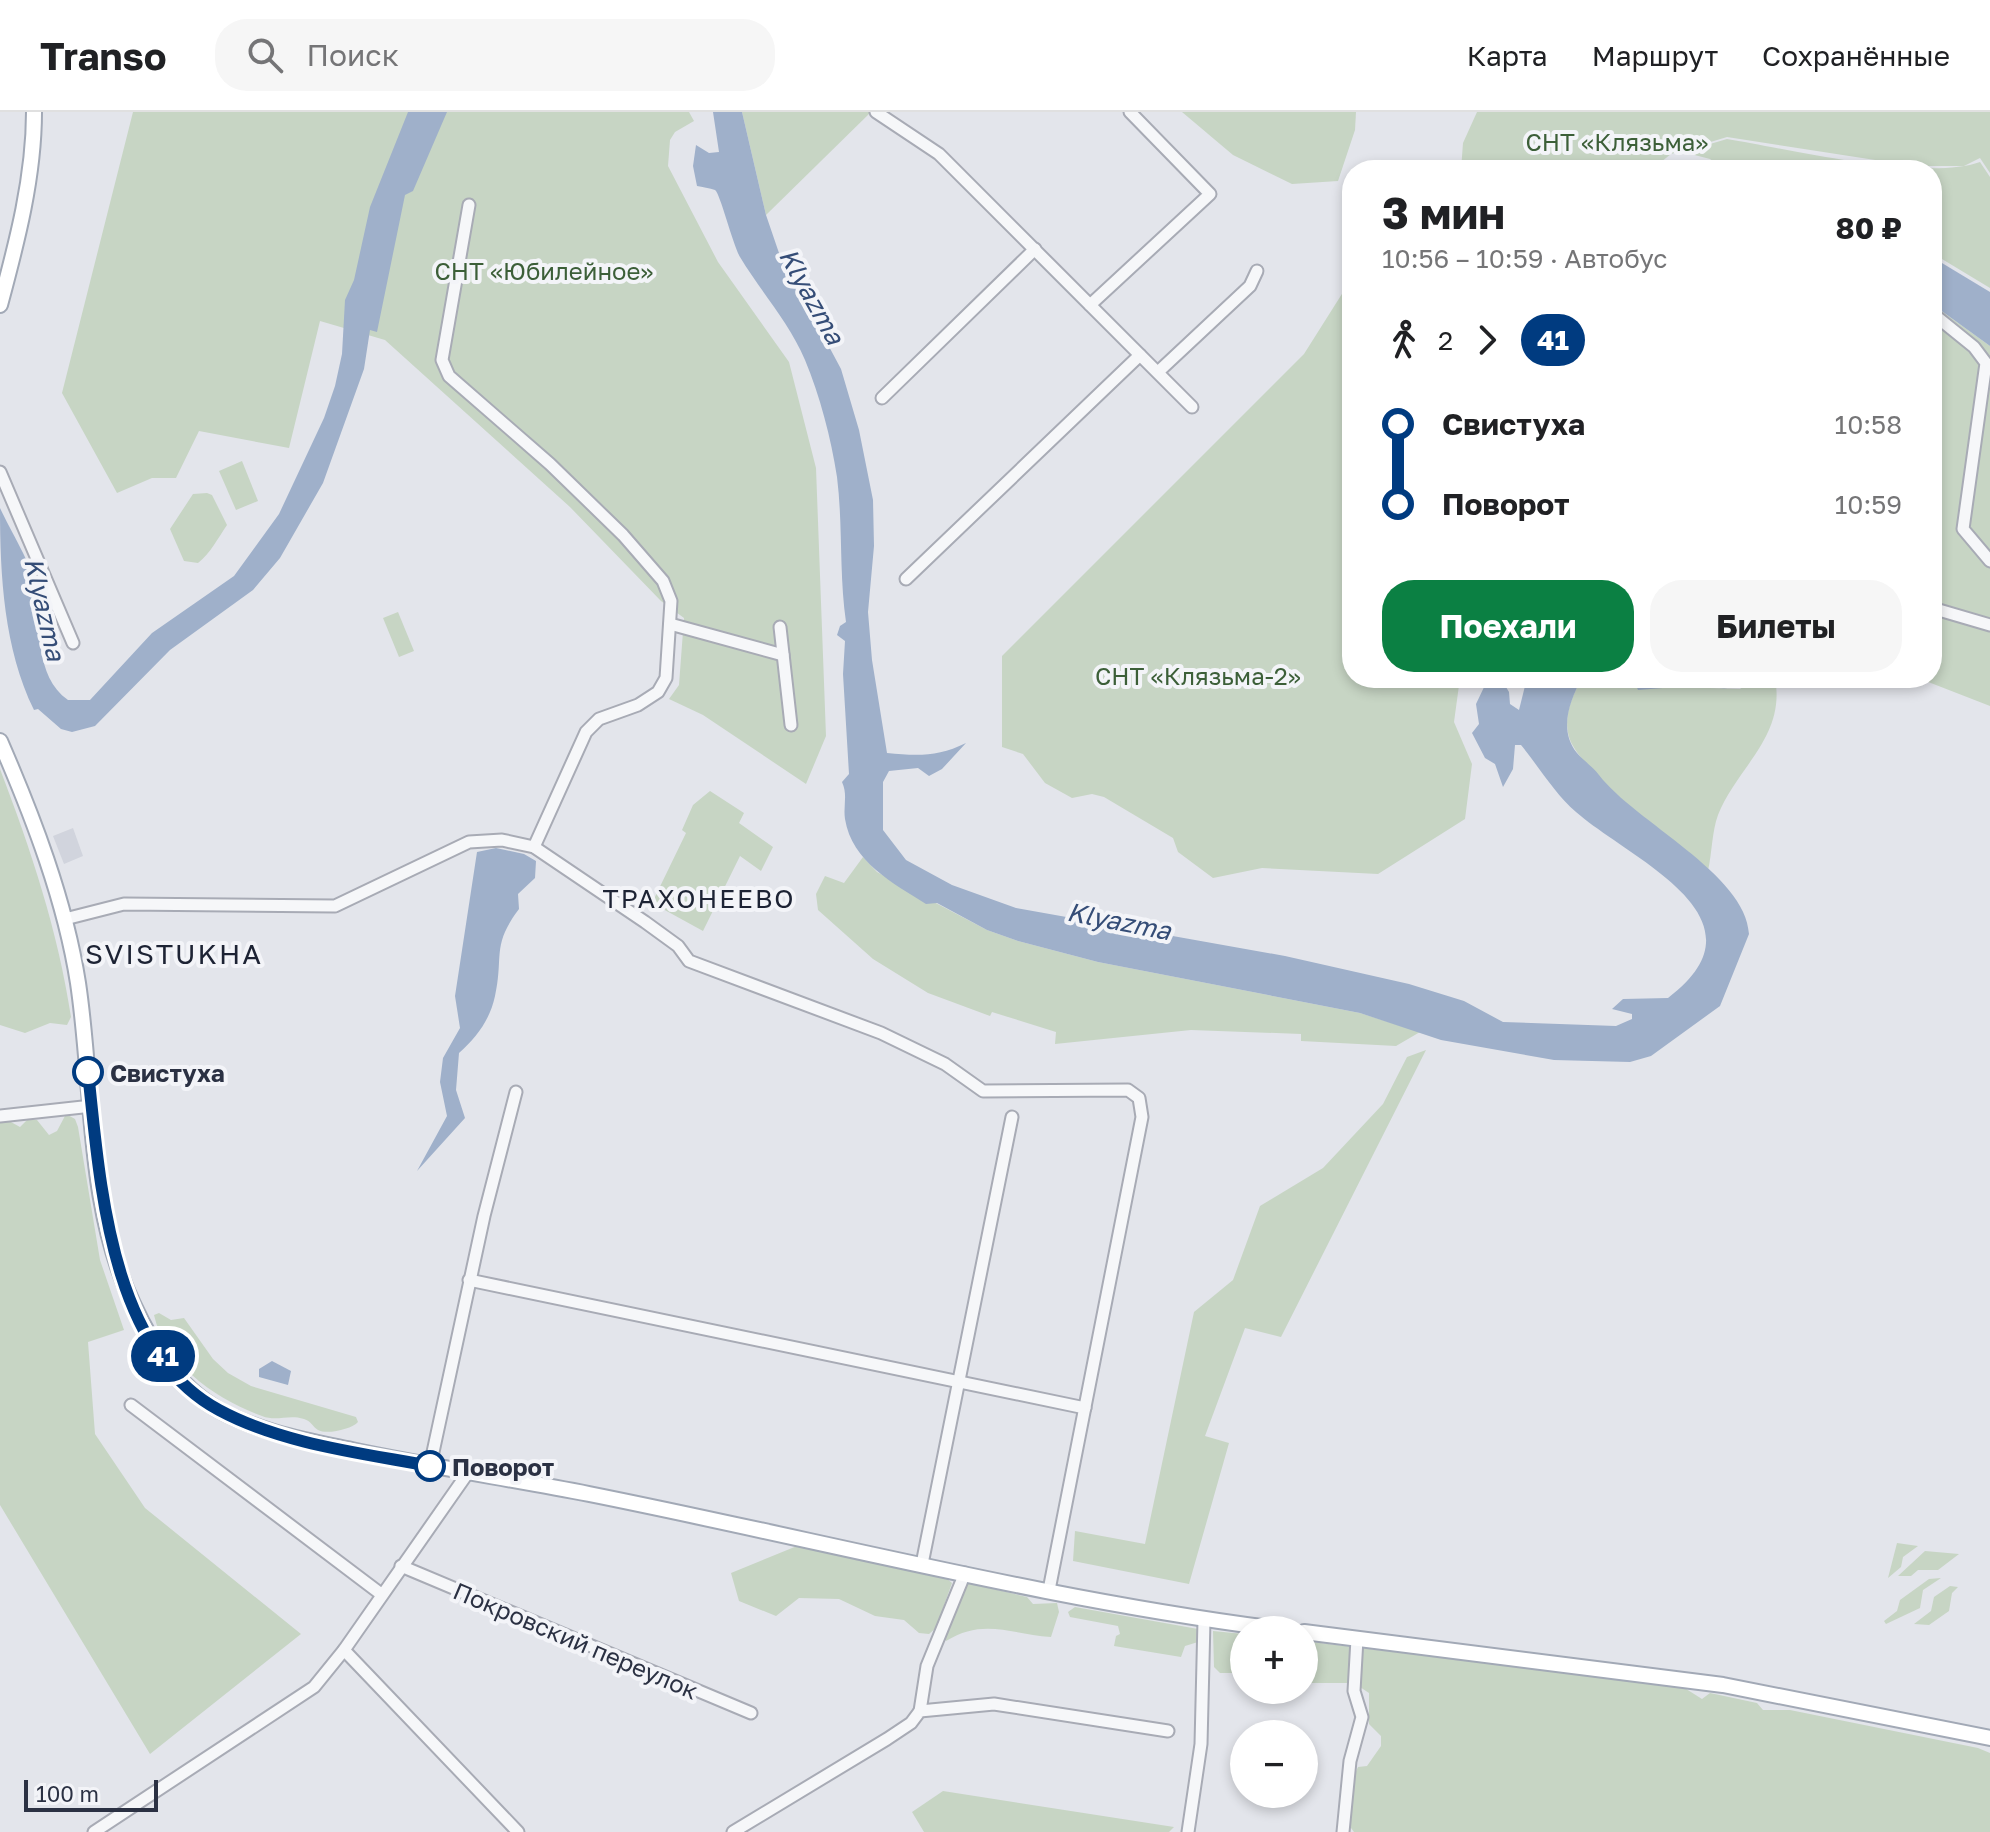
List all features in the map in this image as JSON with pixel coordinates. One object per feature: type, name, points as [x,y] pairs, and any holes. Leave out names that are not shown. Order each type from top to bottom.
[{"type":"main road","points":[[0,305],[24,204],[34,141],[34,112]]},
{"type":"main road","points":[[0,741],[65,919],[78,986],[106,1225],[119,1271],[155,1346],[178,1377],[219,1410],[258,1427],[467,1474],[583,1493],[1049,1590],[1230,1623]]},
{"type":"main road","points":[[1318,1634],[1723,1685],[1990,1738]]},
{"type":"street","points":[[876,112],[939,154],[1192,407]]},
{"type":"street","points":[[1090,305],[1210,194],[1130,112]]},
{"type":"street","points":[[469,205],[442,360],[449,376],[550,464],[623,535],[663,581],[671,601],[666,678],[658,692],[638,705],[599,719],[586,732],[534,847]]},
{"type":"street","points":[[882,398],[1035,249]]},
{"type":"street","points":[[1158,372],[1250,286],[1257,271]]},
{"type":"street","points":[[1942,321],[1974,347],[1986,363],[1963,529],[1990,561]]},
{"type":"street","points":[[906,579],[1140,355]]},
{"type":"street","points":[[0,472],[73,643]]},
{"type":"street","points":[[1942,611],[1990,625]]},
{"type":"street","points":[[670,624],[783,655]]},
{"type":"street","points":[[780,627],[791,725]]},
{"type":"street","points":[[65,919],[124,904],[335,906],[469,842],[502,840],[534,847],[678,946],[689,961],[881,1033],[945,1064],[983,1091],[1128,1090],[1139,1098],[1142,1117],[1049,1590]]},
{"type":"street","points":[[430,1466],[469,1280],[516,1092]]},
{"type":"street","points":[[0,1116],[92,1106]]},
{"type":"street","points":[[922,1564],[1012,1117]]},
{"type":"street","points":[[469,1280],[1085,1408]]},
{"type":"street","points":[[131,1405],[381,1594]]},
{"type":"street","points":[[94,1832],[314,1687],[344,1650],[467,1474]]},
{"type":"street","name":"Покровский переулок","points":[[401,1566],[751,1713]]},
{"type":"street","points":[[733,1832],[899,1731],[920,1711],[927,1666],[965,1573]]},
{"type":"street","points":[[1188,1832],[1201,1744],[1204,1620]]},
{"type":"street","points":[[1343,1832],[1350,1761],[1362,1717],[1354,1691],[1357,1639]]},
{"type":"street","points":[[344,1650],[518,1832]]},
{"type":"street","points":[[920,1711],[994,1704],[1168,1731]]},
{"type":"shaded area","points":[[73,828],[83,856],[64,864],[53,836]]},
{"type":"green space","name":"СНТ «Юбилейное»","points":[[133,112],[689,112],[694,121],[675,132],[670,140],[668,166],[718,262],[789,362],[816,468],[826,736],[806,784],[703,715],[669,699],[679,685],[684,618],[661,601],[570,507],[385,340],[320,321],[289,448],[199,431],[176,478],[152,478],[117,493],[62,393]]},
{"type":"green space","points":[[742,112],[871,112],[766,215]]},
{"type":"green space","points":[[1182,112],[1356,112],[1355,130],[1345,160],[1342,160],[1338,181],[1292,184],[1233,155]]},
{"type":"green space","name":"СНТ «Клязьма»","points":[[1477,112],[1990,112],[1990,173],[1980,158],[1964,166],[1942,166],[1942,160],[1875,160],[1727,137],[1671,154],[1664,160],[1462,160],[1463,143]]},
{"type":"green space","points":[[1727,139],[1844,160],[1711,160],[1683,152]]},
{"type":"green space","points":[[1980,162],[1990,177],[1990,288],[1942,259],[1942,167]]},
{"type":"green space","name":"СНТ «Клязьма-2»","points":[[1342,294],[1342,688],[1459,688],[1454,722],[1472,764],[1465,819],[1378,874],[1262,868],[1213,878],[1178,852],[1173,838],[1104,797],[1092,794],[1072,798],[1045,783],[1023,754],[1002,747],[1002,656],[1304,354]]},
{"type":"green space","points":[[1942,311],[1990,346],[1990,706],[1942,687]]},
{"type":"green space","points":[[242,461],[258,501],[236,510],[219,471]]},
{"type":"green space","points":[[193,494],[212,495],[227,525],[198,563],[184,561],[170,529]]},
{"type":"green space","points":[[398,612],[414,651],[399,657],[383,618]]},
{"type":"green space","points":[[1577,688],[1775,688],[1773,718],[1767,735],[1718,815],[1708,871],[1591,769],[1569,737],[1567,721]]},
{"type":"green space","points":[[0,769],[42,891],[59,953],[71,1017],[67,1025],[50,1023],[25,1033],[0,1025]]},
{"type":"green space","points":[[710,791],[744,813],[739,823],[773,847],[761,871],[740,856],[703,931],[652,903],[686,833],[682,830],[693,805]]},
{"type":"green space","points":[[863,857],[877,872],[987,930],[1018,941],[1098,962],[1360,1013],[1420,1032],[1396,1046],[1301,1041],[1301,1034],[1191,1030],[1055,1044],[1056,1032],[992,1012],[990,1016],[928,993],[873,959],[818,910],[816,894],[825,876],[844,883]]},
{"type":"green space","points":[[1426,1050],[1281,1337],[1245,1328],[1205,1436],[1229,1443],[1189,1584],[1073,1561],[1075,1531],[1145,1544],[1194,1312],[1233,1280],[1260,1206],[1323,1168],[1383,1104],[1407,1057]]},
{"type":"green space","points":[[66,1114],[75,1119],[78,1127],[100,1260],[124,1330],[88,1342],[95,1434],[145,1508],[301,1634],[150,1754],[0,1505],[0,1116],[20,1127],[27,1120],[37,1120],[49,1135],[57,1131]]},
{"type":"green space","points":[[159,1313],[171,1320],[184,1318],[213,1359],[228,1373],[251,1386],[356,1417],[358,1422],[327,1432],[318,1430],[304,1419],[267,1418],[228,1400],[195,1378],[169,1349],[154,1315]]},
{"type":"green space","points":[[1897,1543],[1918,1546],[1903,1557],[1901,1567],[1888,1578]]},
{"type":"green space","points":[[797,1546],[945,1577],[952,1583],[936,1628],[929,1634],[919,1633],[904,1620],[875,1616],[839,1599],[799,1598],[776,1616],[739,1601],[731,1573]]},
{"type":"green space","points":[[1925,1551],[1959,1554],[1938,1570],[1918,1570],[1911,1576],[1898,1576]]},
{"type":"green space","points":[[1941,1578],[1923,1590],[1920,1608],[1886,1624],[1884,1621],[1897,1611],[1900,1600],[1929,1579]]},
{"type":"green space","points":[[968,1583],[1027,1597],[1033,1604],[1057,1603],[1059,1612],[1051,1637],[986,1629],[973,1630],[946,1641],[943,1636]]},
{"type":"green space","points":[[1950,1586],[1958,1587],[1952,1593],[1949,1611],[1929,1625],[1914,1624],[1931,1611],[1934,1597]]},
{"type":"green space","points":[[1075,1607],[1198,1629],[1198,1642],[1185,1646],[1181,1657],[1114,1646],[1116,1636],[1120,1634],[1118,1626],[1070,1617],[1068,1612]]},
{"type":"green space","points":[[1213,1631],[1230,1633],[1230,1673],[1220,1673],[1214,1667]]},
{"type":"green space","points":[[1318,1643],[1683,1687],[1702,1699],[1710,1693],[1757,1703],[1763,1710],[1790,1710],[1978,1748],[1990,1753],[1990,1832],[1354,1832],[1348,1824],[1356,1772],[1358,1767],[1367,1766],[1381,1746],[1381,1736],[1369,1724],[1369,1693],[1354,1683],[1318,1683]]},
{"type":"green space","points":[[943,1791],[1174,1827],[1169,1832],[924,1832],[912,1812]]},
{"type":"water","points":[[408,112],[447,112],[413,191],[405,195],[377,332],[370,330],[364,369],[323,483],[280,558],[253,590],[170,650],[95,726],[72,732],[61,729],[38,709],[34,710],[16,662],[3,586],[0,508],[34,580],[41,649],[49,678],[68,700],[90,700],[152,633],[234,576],[279,514],[324,418],[335,386],[342,354],[345,300],[354,280],[370,207]]},
{"type":"water","points":[[713,112],[742,112],[766,215],[779,253],[841,369],[859,430],[873,500],[874,546],[868,612],[872,660],[887,753],[927,754],[966,743],[942,769],[929,776],[918,768],[889,771],[883,782],[883,830],[906,860],[952,885],[1016,908],[1285,956],[1409,984],[1464,1001],[1503,1022],[1616,1026],[1632,1019],[1632,1014],[1612,1009],[1623,999],[1668,998],[1697,969],[1706,942],[1700,917],[1682,893],[1657,871],[1568,805],[1521,745],[1515,745],[1513,769],[1503,787],[1495,764],[1485,758],[1472,733],[1479,724],[1476,704],[1484,688],[1507,688],[1510,704],[1519,710],[1524,688],[1577,688],[1567,725],[1571,744],[1577,753],[1616,793],[1710,870],[1729,890],[1743,912],[1749,934],[1720,1006],[1651,1056],[1630,1062],[1554,1060],[1441,1040],[1360,1013],[1098,962],[1018,941],[987,930],[937,903],[926,904],[876,870],[856,847],[845,819],[842,782],[849,774],[843,674],[845,641],[837,635],[840,626],[846,622],[839,495],[832,447],[815,388],[798,346],[740,257],[717,193],[697,186],[693,166],[696,145],[709,153],[719,152]]},
{"type":"water","points":[[1942,263],[1990,292],[1990,346],[1942,311]]},
{"type":"water","points":[[496,848],[524,854],[536,861],[535,878],[518,894],[519,909],[501,942],[490,1013],[477,1035],[459,1053],[456,1090],[465,1118],[417,1171],[447,1116],[440,1082],[443,1058],[460,1028],[455,996],[477,852]]},
{"type":"water","points":[[272,1361],[291,1371],[288,1385],[259,1377],[259,1369]]},
{"type":"bus line","name":"41","points":[[88,1072],[106,1225],[119,1271],[155,1346],[178,1377],[219,1410],[258,1427],[430,1466]]},
{"type":"place","name":"Свистуха","points":[[88,1072]]},
{"type":"place","name":"Поворот","points":[[430,1466]]},
{"type":"district","name":"ТРАХОНЕЕВО","points":[[699,898]]},
{"type":"district","name":"SVISTUKHA","points":[[174,953]]},
{"type":"water label","name":"Klyazma","points":[[812,296]]},
{"type":"water label","name":"Klyazma","points":[[45,609]]},
{"type":"water label","name":"Klyazma","points":[[1119,921]]}]
